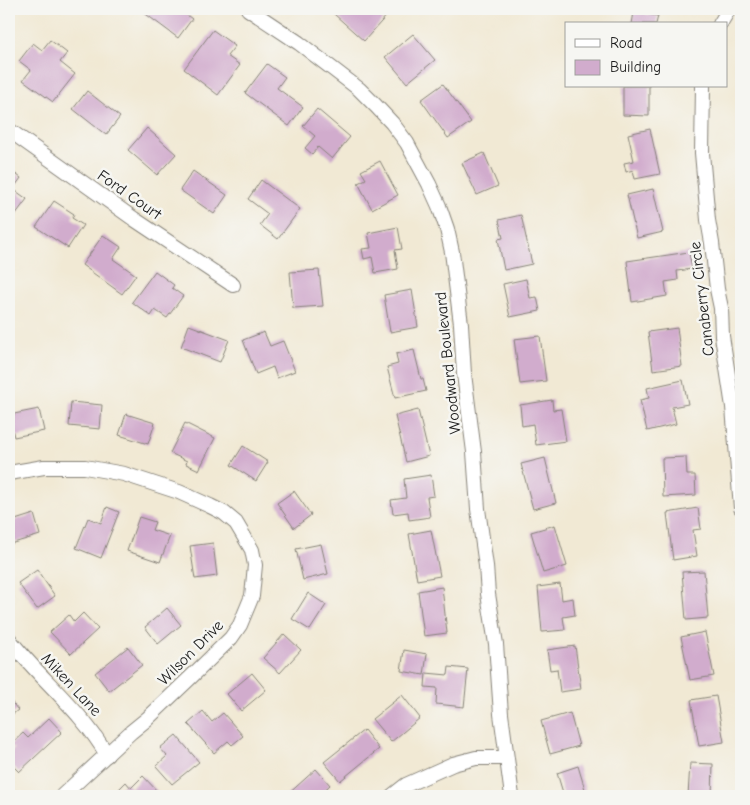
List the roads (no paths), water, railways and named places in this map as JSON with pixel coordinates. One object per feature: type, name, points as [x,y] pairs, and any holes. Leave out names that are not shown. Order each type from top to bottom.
[{"type":"street","name":"Woodward Boulevard","points":[[248,9],[307,49],[359,89],[392,123],[406,143],[429,184],[447,229],[452,252],[461,324],[464,374],[474,452],[478,509],[496,644],[500,714],[512,796]]},
{"type":"street","points":[[721,22],[729,9]]},
{"type":"street","name":"Canaberry Circle","points":[[703,88],[702,153],[708,220],[733,407],[741,508]]},
{"type":"street","name":"Ford Court","points":[[9,130],[142,224],[233,285]]},
{"type":"street","name":"Wilson Drive","points":[[9,473],[44,467],[84,467],[124,474],[178,492],[224,513],[236,523],[252,550],[255,565],[252,596],[240,625],[230,638],[191,677],[62,796]]},
{"type":"street","name":"Miken Lane","points":[[9,639],[21,655],[85,722],[107,755]]},
{"type":"street","points":[[392,796],[406,785],[452,764],[476,758],[506,758]]}]
